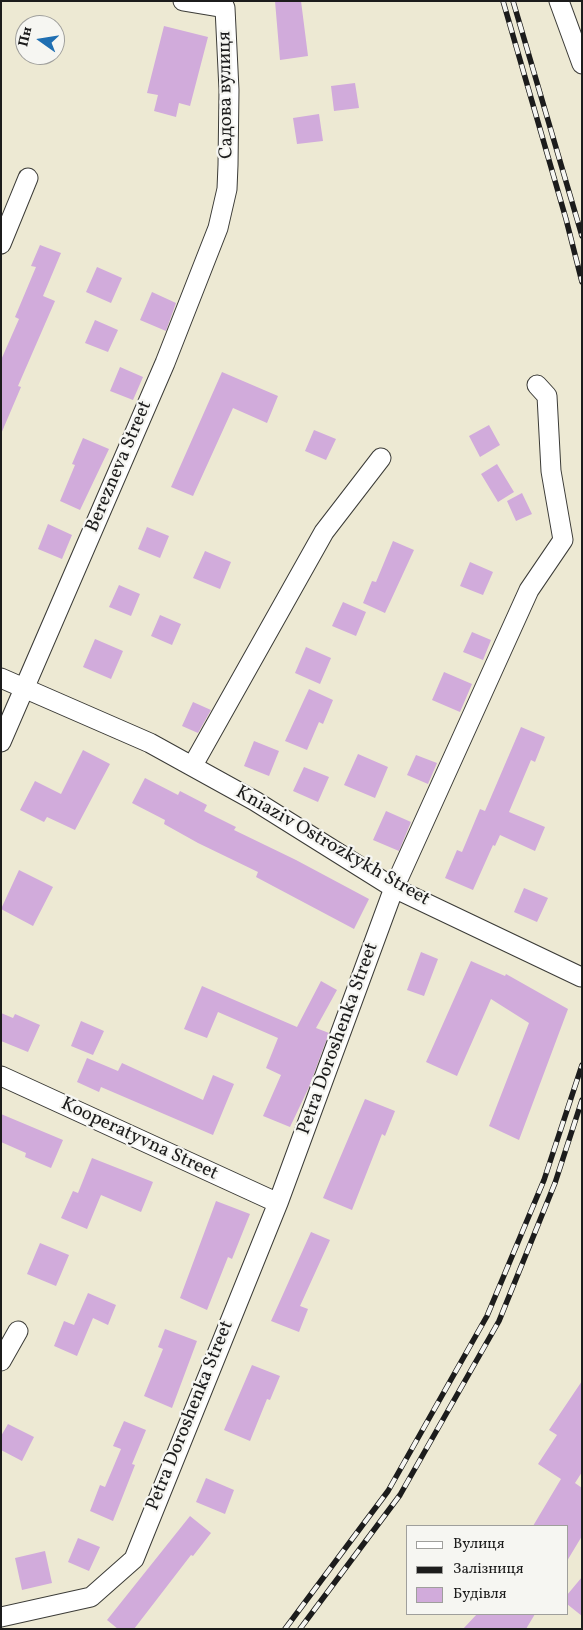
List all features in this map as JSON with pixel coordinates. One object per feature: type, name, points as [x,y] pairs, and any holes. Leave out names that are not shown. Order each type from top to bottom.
[{"type":"street","points":[[183,1],[224,5]]},
{"type":"street","points":[[560,1],[582,64]]},
{"type":"street","name":"Садова вулиця","points":[[224,5],[229,90],[227,189]]},
{"type":"street","points":[[1,244],[28,178]]},
{"type":"street","name":"Berezneva Street","points":[[1,742],[165,362],[218,228],[227,189]]},
{"type":"street","name":"Petra Doroshenka Street","points":[[1,1616],[91,1597],[134,1559],[278,1204],[394,888],[529,590],[563,540],[551,471],[548,396],[537,385]]},
{"type":"street","points":[[193,765],[324,532],[381,458]]},
{"type":"street","name":"Kniaziv Ostrozkykh Street","points":[[1,678],[150,743],[193,765],[255,801],[394,888],[581,977]]},
{"type":"street","name":"Kooperatyvna Street","points":[[1,1076],[278,1204]]},
{"type":"street","points":[[1,1361],[18,1331]]},
{"type":"building","points":[[275,1],[301,1],[308,56],[280,60]]},
{"type":"building","points":[[164,26],[208,37],[190,106],[179,103],[176,117],[154,111],[158,95],[147,93]]},
{"type":"building","points":[[355,83],[359,108],[334,111],[331,86]]},
{"type":"building","points":[[319,114],[323,141],[297,144],[293,118]]},
{"type":"building","points":[[40,245],[61,253],[43,296],[55,301],[18,386],[21,387],[1,434],[1,360],[19,319],[15,317],[36,267],[31,266]]},
{"type":"building","points":[[97,267],[122,278],[111,303],[86,292]]},
{"type":"building","points":[[152,292],[176,303],[166,331],[140,320]]},
{"type":"building","points":[[95,320],[118,330],[108,352],[85,343]]},
{"type":"building","points":[[120,367],[143,377],[133,400],[110,391]]},
{"type":"building","points":[[222,372],[278,396],[267,423],[233,408],[193,496],[171,487]]},
{"type":"building","points":[[489,425],[500,445],[480,457],[469,436]]},
{"type":"building","points":[[314,430],[336,439],[326,460],[305,451]]},
{"type":"building","points":[[83,438],[109,449],[80,510],[60,501],[75,465],[72,464]]},
{"type":"building","points":[[497,464],[514,492],[498,502],[481,474]]},
{"type":"building","points":[[522,493],[532,514],[516,521],[507,501]]},
{"type":"building","points":[[48,524],[72,535],[62,559],[38,549]]},
{"type":"building","points":[[147,527],[169,536],[160,558],[138,549]]},
{"type":"building","points":[[393,541],[414,550],[385,613],[363,603],[372,581],[376,582]]},
{"type":"building","points":[[205,551],[231,562],[220,589],[193,578]]},
{"type":"building","points":[[470,562],[493,572],[483,595],[460,586]]},
{"type":"building","points":[[119,585],[140,594],[131,616],[109,607]]},
{"type":"building","points":[[343,602],[366,612],[356,636],[332,626]]},
{"type":"building","points":[[160,615],[181,624],[172,645],[151,636]]},
{"type":"building","points":[[472,632],[491,640],[483,660],[463,652]]},
{"type":"building","points":[[95,639],[123,651],[111,679],[83,667]]},
{"type":"building","points":[[306,647],[331,658],[320,684],[295,673]]},
{"type":"building","points":[[444,672],[472,684],[460,712],[432,700]]},
{"type":"building","points":[[309,689],[333,700],[323,724],[319,722],[307,750],[285,741]]},
{"type":"building","points":[[193,702],[211,710],[198,733],[182,726]]},
{"type":"building","points":[[521,727],[545,737],[535,762],[531,760],[509,812],[545,827],[535,851],[500,835],[495,846],[493,845],[473,890],[445,878],[457,850],[462,852],[480,809],[485,811]]},
{"type":"building","points":[[254,741],[279,751],[269,776],[244,766]]},
{"type":"building","points":[[83,750],[110,764],[75,830],[47,817],[44,822],[20,810],[35,781],[61,794]]},
{"type":"building","points":[[358,754],[388,767],[375,798],[344,785]]},
{"type":"building","points":[[416,755],[437,763],[428,784],[407,775]]},
{"type":"building","points":[[304,767],[329,777],[318,802],[293,791]]},
{"type":"building","points":[[145,778],[178,795],[180,791],[207,805],[204,811],[236,827],[234,830],[296,860],[369,899],[354,929],[256,877],[258,872],[198,843],[164,824],[165,820],[132,803]]},
{"type":"building","points":[[386,811],[411,822],[399,851],[373,840]]},
{"type":"building","points":[[19,870],[53,887],[33,926],[1,909]]},
{"type":"building","points":[[524,888],[548,898],[537,922],[514,912]]},
{"type":"building","points":[[421,952],[438,959],[424,996],[407,990]]},
{"type":"building","points":[[471,961],[505,976],[506,974],[568,1009],[519,1140],[489,1126],[529,1023],[491,999],[457,1076],[426,1062]]},
{"type":"building","points":[[321,981],[337,990],[316,1028],[329,1033],[309,1087],[290,1127],[263,1116],[281,1075],[266,1068],[278,1038],[218,1012],[207,1038],[184,1029],[202,986],[297,1027]]},
{"type":"building","points":[[1,1013],[13,1018],[15,1014],[40,1025],[28,1052],[1,1041]]},
{"type":"building","points":[[81,1021],[104,1031],[93,1055],[71,1046]]},
{"type":"building","points":[[87,1058],[118,1071],[122,1063],[203,1100],[213,1075],[234,1084],[213,1135],[101,1087],[99,1092],[77,1082]]},
{"type":"building","points":[[365,1099],[395,1111],[385,1136],[382,1134],[352,1210],[323,1198]]},
{"type":"building","points":[[1,1114],[63,1140],[51,1168],[25,1157],[26,1153],[1,1142]]},
{"type":"building","points":[[92,1158],[153,1182],[141,1212],[101,1195],[87,1229],[61,1218],[73,1191],[78,1193]]},
{"type":"building","points":[[216,1201],[250,1214],[232,1259],[228,1257],[207,1310],[180,1298]]},
{"type":"building","points":[[311,1232],[330,1240],[300,1306],[308,1309],[299,1332],[271,1321]]},
{"type":"building","points":[[40,1243],[69,1255],[56,1286],[27,1274]]},
{"type":"building","points":[[88,1293],[116,1305],[108,1325],[93,1318],[77,1356],[54,1346],[64,1321],[74,1325]]},
{"type":"building","points":[[165,1329],[197,1341],[172,1408],[144,1396],[163,1349],[158,1347]]},
{"type":"building","points":[[252,1365],[280,1376],[270,1400],[267,1399],[250,1441],[224,1430]]},
{"type":"building","points":[[582,1381],[582,1472],[575,1483],[582,1488],[582,1536],[568,1559],[568,1525],[534,1525],[561,1479],[538,1464],[557,1435],[549,1430]]},
{"type":"building","points":[[124,1421],[146,1430],[132,1464],[135,1465],[113,1521],[90,1511],[100,1485],[105,1487],[121,1449],[113,1446]]},
{"type":"building","points":[[8,1424],[34,1437],[22,1461],[1,1450],[1,1436]]},
{"type":"building","points":[[206,1478],[234,1490],[225,1514],[196,1502]]},
{"type":"building","points":[[190,1516],[211,1533],[193,1556],[191,1555],[134,1629],[118,1629],[107,1620]]},
{"type":"building","points":[[78,1538],[100,1547],[89,1571],[68,1562]]},
{"type":"building","points":[[45,1551],[52,1583],[22,1590],[15,1558]]},
{"type":"building","points":[[582,1577],[582,1616],[568,1605],[568,1594]]},
{"type":"building","points":[[476,1615],[534,1615],[526,1629],[463,1629]]},
{"type":"railway","points":[[503,1],[566,219],[582,282]]},
{"type":"railway","points":[[513,1],[582,236]]},
{"type":"railway","points":[[285,1629],[388,1491],[487,1316],[544,1180],[582,1065]]},
{"type":"railway","points":[[300,1629],[400,1495],[499,1321],[555,1183],[582,1100]]}]
